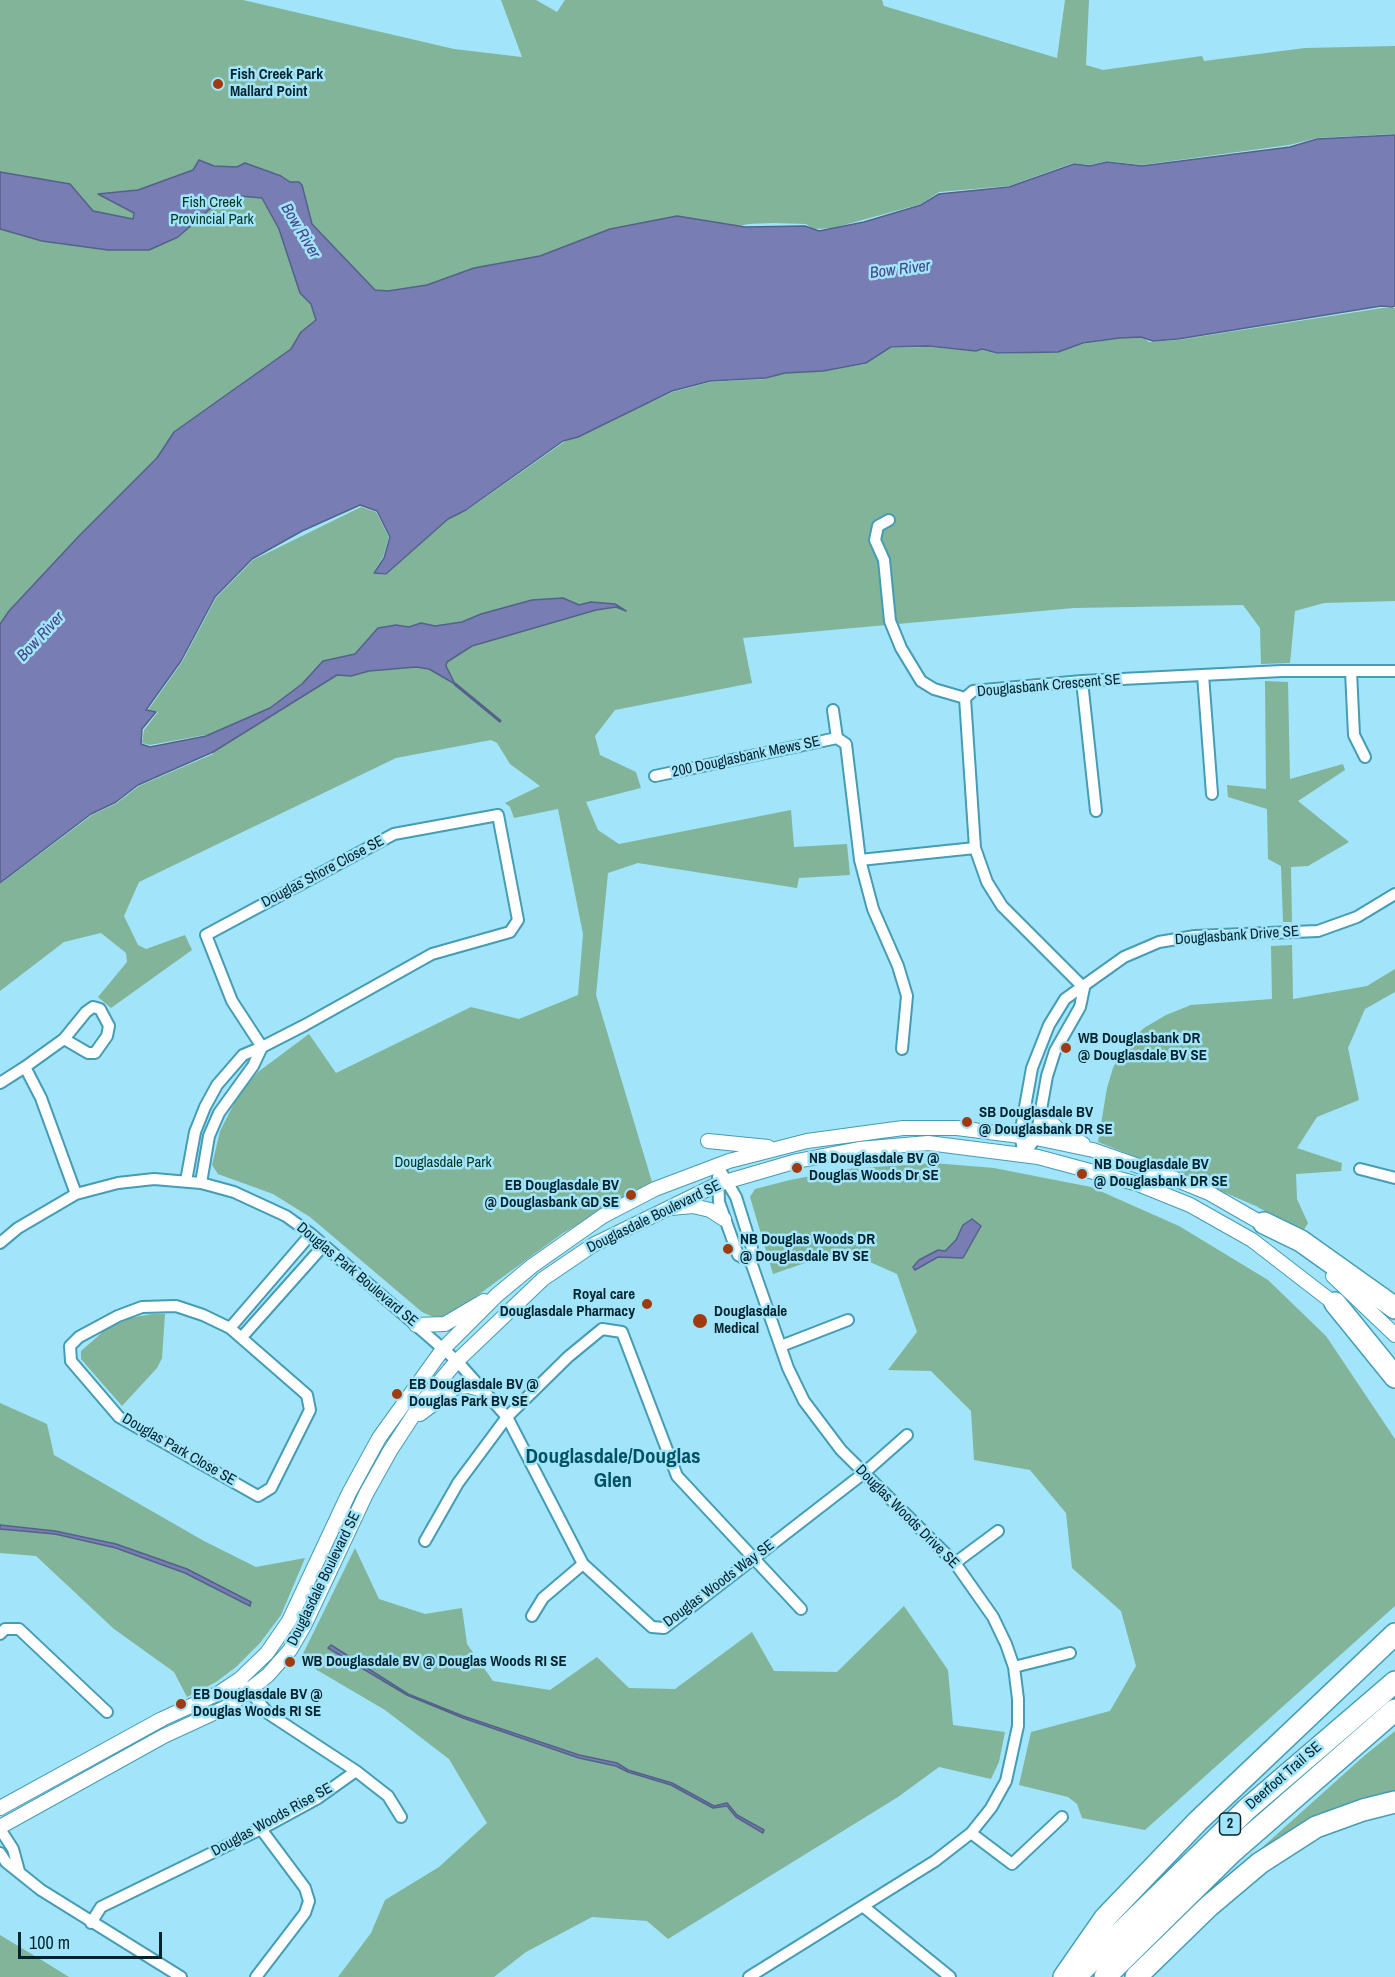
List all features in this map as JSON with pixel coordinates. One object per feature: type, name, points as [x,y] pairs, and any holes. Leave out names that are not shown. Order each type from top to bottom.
[{"type":"highway","points":[[1264,1223],[1310,1247],[1395,1308]]},
{"type":"highway","points":[[1335,1303],[1395,1377]]},
{"type":"highway","points":[[1064,1977],[1105,1918],[1198,1821],[1395,1634]]},
{"type":"highway","points":[[1366,1705],[1395,1674]]},
{"type":"highway","name":"Deerfoot Trail SE","points":[[1076,1977],[1224,1830],[1395,1682]]},
{"type":"highway","name":"Deerfoot Trail SE","points":[[1105,1977],[1232,1852],[1395,1710]]},
{"type":"highway","points":[[1136,1977],[1209,1906],[1260,1863],[1316,1827],[1363,1810],[1395,1802]]},
{"type":"street","points":[[889,520],[878,526],[875,540],[884,560],[890,621],[901,648],[921,681],[934,690],[965,698]]},
{"type":"street","name":"Douglasbank Crescent SE","points":[[1084,988],[1002,906],[987,882],[975,848],[965,698],[973,691],[1082,681],[1395,670]]},
{"type":"street","points":[[1351,671],[1354,735],[1365,758]]},
{"type":"street","points":[[1203,675],[1212,794]]},
{"type":"street","points":[[1082,681],[1096,811]]},
{"type":"street","name":"200 Douglasbank Mews SE","points":[[833,710],[837,738]]},
{"type":"street","name":"200 Douglasbank Mews SE","points":[[655,776],[837,738],[846,744],[860,860],[873,909],[898,966],[907,996],[902,1049]]},
{"type":"street","name":"Douglas Shore Close SE","points":[[186,1181],[195,1132],[217,1085],[243,1055],[262,1047],[432,954],[510,932],[518,920],[498,814],[394,834],[206,934],[232,1001],[262,1047]]},
{"type":"street","points":[[860,860],[975,848]]},
{"type":"street","name":"Douglasbank Drive SE","points":[[1024,1154],[1020,1136],[1032,1068],[1038,1048],[1065,999],[1084,988],[1124,957],[1159,942],[1195,936],[1318,931],[1357,917],[1395,894]]},
{"type":"street","points":[[1024,1154],[1036,1138],[1055,1051],[1080,1007],[1084,988]]},
{"type":"street","points":[[0,1083],[64,1039],[86,1012],[93,1007],[100,1009],[109,1026],[107,1036],[95,1053],[88,1053],[64,1039]]},
{"type":"street","points":[[201,1183],[209,1136],[219,1113],[253,1066],[262,1047]]},
{"type":"street","points":[[25,1067],[41,1098],[76,1194]]},
{"type":"street","points":[[1040,1113],[1059,1130],[1093,1150]]},
{"type":"street","name":"Douglasdale Boulevard SE","points":[[0,1808],[162,1719],[219,1693],[240,1679],[267,1653],[289,1621],[349,1493],[379,1438],[443,1349],[497,1295],[567,1239],[603,1216],[655,1189],[717,1165],[818,1139],[903,1128],[957,1128],[1036,1138],[1093,1150],[1170,1176],[1209,1193],[1264,1223],[1345,1285],[1395,1335]]},
{"type":"street","points":[[708,1141],[777,1148]]},
{"type":"street","name":"Douglasdale Boulevard SE","points":[[0,1828],[164,1736],[229,1706],[249,1691],[290,1650],[366,1494],[409,1422],[457,1361],[543,1279],[593,1245],[722,1182],[797,1161],[859,1149],[928,1143],[1024,1154],[1138,1185],[1190,1205],[1252,1239],[1335,1303],[1395,1362]]},
{"type":"street","name":"Douglas Woods Drive SE","points":[[717,1165],[722,1182],[724,1219],[738,1256],[751,1262]]},
{"type":"street","points":[[1360,1169],[1395,1179]]},
{"type":"street","name":"Douglas Park Boulevard SE","points":[[0,1243],[18,1228],[76,1194],[118,1183],[154,1179],[201,1183],[263,1204],[311,1234],[443,1349]]},
{"type":"street","name":"Douglas Woods Drive SE","points":[[722,1182],[736,1197],[752,1248],[751,1262],[781,1346],[804,1401],[841,1450],[955,1563],[993,1617],[1014,1668],[1018,1717],[1012,1761],[1006,1780],[991,1808],[971,1833],[935,1861],[764,1973],[749,1977]]},
{"type":"street","points":[[663,1209],[693,1206],[710,1210],[724,1219]]},
{"type":"street","points":[[230,1328],[311,1234]]},
{"type":"street","points":[[242,1337],[324,1245]]},
{"type":"street","points":[[416,1325],[445,1324],[480,1302],[497,1295]]},
{"type":"street","name":"Douglas Park Close SE","points":[[176,1306],[203,1315],[230,1328],[307,1395],[310,1410],[271,1488],[258,1496],[119,1417],[71,1361],[70,1346],[79,1337],[118,1316],[142,1307],[176,1306]]},
{"type":"street","points":[[781,1346],[848,1320]]},
{"type":"street","points":[[426,1540],[458,1483],[507,1418],[568,1357],[602,1329],[622,1332],[677,1476],[801,1609]]},
{"type":"street","name":"Douglas Woods Way SE","points":[[443,1349],[457,1361],[507,1418],[583,1564],[652,1627],[664,1628],[864,1473],[907,1436]]},
{"type":"street","points":[[409,1422],[449,1390],[469,1386],[483,1390]]},
{"type":"street","points":[[955,1563],[998,1531]]},
{"type":"street","points":[[532,1616],[543,1598],[583,1564]]},
{"type":"street","points":[[0,1634],[5,1629],[19,1629],[107,1712]]},
{"type":"street","points":[[1014,1668],[1070,1653]]},
{"type":"street","points":[[240,1679],[269,1714],[356,1771],[388,1796],[401,1817]]},
{"type":"street","name":"Douglas Woods Rise SE","points":[[91,1923],[101,1907],[261,1829],[318,1798],[356,1771]]},
{"type":"street","points":[[971,1833],[1012,1864],[1062,1817]]},
{"type":"street","points":[[0,1828],[13,1849],[19,1871]]},
{"type":"street","points":[[256,1977],[305,1913],[309,1901],[305,1888],[261,1829]]},
{"type":"street","points":[[0,1853],[6,1862],[41,1890],[181,1977]]},
{"type":"street","points":[[864,1907],[950,1977]]},
{"type":"green space","name":"Fish Creek Provincial Park","points":[[0,0],[243,0],[454,49],[522,57],[501,0],[536,0],[557,12],[565,0],[882,0],[884,6],[1057,58],[1065,0],[1089,0],[1086,65],[1103,70],[1202,56],[1204,61],[1305,48],[1395,46],[1395,134],[1317,138],[1289,145],[1142,165],[1107,161],[1090,165],[1073,163],[1009,186],[939,192],[921,204],[833,228],[813,229],[806,224],[773,223],[748,224],[717,231],[0,701]]},
{"type":"green space","name":"Douglasdale Park","points":[[1382,308],[1395,308],[1395,601],[1324,603],[1295,611],[1290,663],[1261,664],[1260,628],[1243,605],[1074,608],[743,638],[752,683],[615,710],[595,736],[600,755],[636,772],[641,788],[586,802],[598,830],[619,844],[791,810],[794,847],[847,844],[850,875],[799,878],[797,888],[638,863],[608,873],[596,995],[652,1182],[563,1233],[452,1314],[438,1319],[422,1312],[310,1217],[273,1194],[218,1174],[212,1165],[220,1131],[239,1094],[258,1072],[309,1034],[336,1073],[471,1007],[519,1019],[578,995],[583,934],[558,809],[514,818],[510,807],[505,803],[540,786],[510,764],[497,743],[491,740],[396,758],[139,882],[124,916],[138,945],[146,949],[185,935],[192,950],[111,1008],[98,997],[127,962],[126,953],[101,933],[64,942],[0,991],[0,884],[92,815],[117,803],[139,786],[213,754],[205,735],[150,745],[142,743],[144,730],[158,712],[148,710],[182,662],[216,598],[253,560],[361,507],[376,512],[389,537],[383,557],[373,573],[386,575],[448,519],[466,511],[564,442],[673,392],[710,382],[766,379],[785,373],[824,371],[866,364],[891,348],[928,347],[982,350],[997,354],[1058,352],[1083,344],[1119,338],[1142,337],[1149,342],[1178,340]]},
{"type":"green space","points":[[1265,681],[1288,682],[1290,779],[1343,764],[1345,770],[1298,801],[1349,842],[1308,866],[1291,867],[1292,922],[1283,922],[1281,866],[1268,859],[1267,809],[1228,797],[1227,785],[1266,789]]},
{"type":"green space","points":[[1292,945],[1293,999],[1367,986],[1395,969],[1395,992],[1365,1009],[1348,1048],[1359,1100],[1317,1117],[1297,1148],[1342,1163],[1341,1171],[1296,1174],[1297,1199],[1308,1223],[1302,1233],[1256,1206],[1098,1142],[1107,1088],[1113,1068],[1124,1047],[1144,1028],[1166,1015],[1191,1005],[1272,999],[1271,946]]},
{"type":"green space","points":[[933,1163],[994,1168],[1091,1187],[1179,1226],[1268,1280],[1326,1336],[1395,1439],[1395,1606],[1145,1830],[1082,1818],[1077,1804],[1068,1797],[1019,1785],[1031,1732],[1110,1711],[1136,1666],[1121,1611],[1072,1568],[1066,1513],[1030,1470],[974,1460],[971,1411],[931,1371],[888,1370],[917,1332],[897,1274],[843,1250],[773,1274],[750,1197],[755,1189],[847,1169]]},
{"type":"green space","points":[[165,1314],[162,1358],[157,1368],[122,1406],[81,1359],[81,1351],[105,1330],[130,1318]]},
{"type":"green space","points":[[0,1403],[47,1424],[54,1455],[204,1541],[256,1567],[305,1558],[281,1615],[260,1643],[236,1667],[216,1682],[187,1697],[174,1672],[114,1629],[36,1556],[0,1553]]},
{"type":"green space","points":[[355,1548],[379,1599],[425,1614],[462,1608],[467,1644],[493,1681],[550,1690],[597,1657],[629,1688],[675,1689],[752,1632],[774,1671],[837,1672],[904,1606],[948,1670],[953,1725],[1005,1732],[999,1762],[991,1779],[939,1767],[898,1797],[668,1939],[647,1921],[592,1917],[526,1952],[494,1977],[338,1977],[371,1933],[385,1900],[439,1867],[487,1823],[449,1759],[385,1710],[300,1660]]},
{"type":"green space","points":[[1395,1731],[1395,1795],[1246,1862],[1364,1756]]},
{"type":"green space","points":[[0,1935],[48,1964],[69,1977],[0,1977]]},
{"type":"water","name":"Bow River","points":[[1395,135],[1395,306],[1381,306],[1178,339],[1153,341],[1141,337],[1119,338],[1083,343],[1058,352],[997,353],[982,349],[976,351],[928,346],[891,347],[866,363],[823,371],[785,373],[766,378],[710,381],[672,391],[578,437],[563,441],[466,510],[448,519],[386,574],[374,573],[384,558],[390,537],[377,511],[360,505],[302,531],[252,559],[215,597],[181,661],[146,710],[156,712],[142,729],[141,744],[150,747],[206,736],[270,708],[302,684],[323,661],[355,654],[378,628],[396,625],[409,627],[421,623],[435,626],[462,622],[481,614],[532,600],[563,598],[579,605],[591,602],[615,604],[626,611],[616,607],[596,610],[472,646],[447,662],[446,666],[455,684],[429,669],[416,667],[369,671],[351,676],[337,675],[213,752],[138,785],[116,802],[91,814],[0,883],[0,624],[9,611],[78,537],[157,458],[174,432],[291,349],[301,332],[316,320],[311,304],[300,293],[279,229],[262,198],[240,196],[230,203],[211,208],[178,237],[149,250],[108,250],[42,241],[0,229],[0,172],[70,184],[93,211],[133,219],[134,213],[98,194],[138,190],[193,170],[199,160],[214,166],[237,167],[245,163],[281,176],[290,182],[299,182],[302,185],[312,224],[375,290],[388,291],[427,285],[474,268],[540,256],[610,229],[677,216],[745,227],[805,226],[819,231],[864,222],[921,205],[939,194],[1009,187],[1074,164],[1090,166],[1107,162],[1142,166],[1290,147],[1317,139]]},
{"type":"water","points":[[972,1219],[981,1226],[963,1258],[938,1257],[915,1270],[913,1267],[919,1260],[938,1250],[945,1251],[956,1240],[963,1225]]},
{"type":"water","points":[[0,1525],[55,1531],[116,1544],[187,1569],[251,1602],[250,1606],[185,1573],[116,1548],[55,1534],[0,1529]]},
{"type":"water","points":[[331,1645],[408,1694],[463,1716],[579,1755],[617,1763],[628,1770],[672,1783],[714,1806],[727,1803],[737,1815],[764,1830],[763,1833],[736,1817],[727,1806],[713,1808],[671,1785],[616,1766],[579,1758],[463,1718],[407,1695],[328,1648]]},
{"type":"waterway","points":[[455,684],[500,721]]},
{"type":"place","name":"Fish Creek Park Mallard Point","points":[[218,84]]},
{"type":"place","name":"WB Douglasbank DR @ Douglasdale BV SE","points":[[1066,1048]]},
{"type":"place","name":"SB Douglasdale BV @ Douglasbank DR SE","points":[[967,1122]]},
{"type":"place","name":"NB Douglasdale BV @ Douglas Woods Dr SE","points":[[797,1168]]},
{"type":"place","name":"NB Douglasdale BV @ Douglasbank DR SE","points":[[1082,1174]]},
{"type":"place","name":"EB Douglasdale BV @ Douglasbank GD SE","points":[[631,1195]]},
{"type":"place","name":"NB Douglas Woods DR @ Douglasdale BV SE","points":[[728,1249]]},
{"type":"place","name":"Royal care Douglasdale Pharmacy","points":[[647,1304]]},
{"type":"place","name":"Douglasdale Medical","points":[[700,1321]]},
{"type":"place","name":"EB Douglasdale BV @ Douglas Park BV SE","points":[[397,1394]]},
{"type":"place","name":"WB Douglasdale BV @ Douglas Woods RI SE","points":[[290,1662]]},
{"type":"place","name":"EB Douglasdale BV @ Douglas Woods RI SE","points":[[181,1704]]},
{"type":"district","name":"Douglasdale/Douglas Glen","points":[[613,1469]]}]
